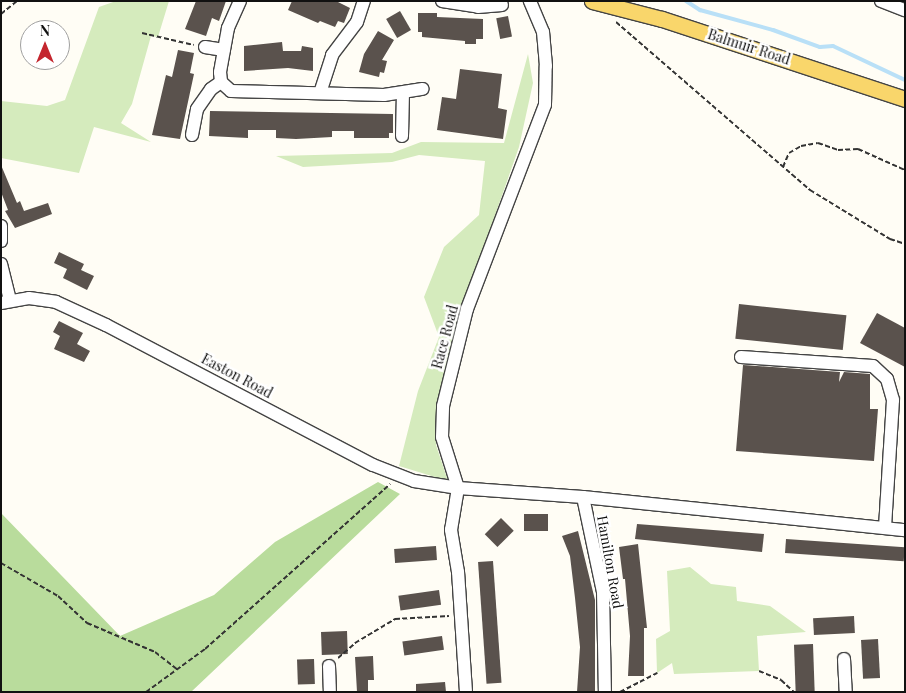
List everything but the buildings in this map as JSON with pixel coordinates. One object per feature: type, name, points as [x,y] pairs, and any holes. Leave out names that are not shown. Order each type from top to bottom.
[{"type":"main road","name":"Balmuir Road","points":[[600,2],[662,19],[905,99]]},
{"type":"street","points":[[192,135],[197,109],[211,89],[221,82],[228,28],[240,1]]},
{"type":"street","points":[[320,93],[332,55],[357,22],[364,1]]},
{"type":"street","points":[[442,1],[478,7],[502,5]]},
{"type":"street","name":"Race Road","points":[[466,692],[461,616],[451,530],[458,488],[442,436],[443,406],[467,309],[545,105],[546,66],[543,32],[530,1]]},
{"type":"street","points":[[881,1],[900,6]]},
{"type":"street","points":[[205,48],[224,50]]},
{"type":"street","points":[[221,82],[231,91],[403,93],[423,89]]},
{"type":"street","points":[[402,136],[403,93]]},
{"type":"street","points":[[1,226],[1,241]]},
{"type":"street","points":[[1,264],[6,302]]},
{"type":"street","name":"Easton Road","points":[[6,302],[29,298],[56,302],[106,325],[373,464],[400,475],[458,488],[583,497],[905,530]]},
{"type":"street","points":[[741,357],[873,366],[888,379],[893,400],[885,528]]},
{"type":"street","name":"Hamilton Road","points":[[583,497],[603,592],[606,692]]},
{"type":"street","points":[[844,659],[846,692]]},
{"type":"street","points":[[329,666],[330,692]]},
{"type":"path","points":[[1,14],[17,1]]},
{"type":"path","points":[[613,20],[710,100],[783,167],[818,195],[890,240],[905,244]]},
{"type":"path","points":[[142,33],[205,48]]},
{"type":"path","points":[[783,167],[789,153],[801,146],[818,143],[838,150],[858,149],[905,170]]},
{"type":"path","points":[[146,692],[204,649],[400,475]]},
{"type":"path","points":[[1,563],[58,596],[87,623],[155,652],[177,669]]},
{"type":"path","points":[[329,666],[355,644],[395,619],[461,616]]},
{"type":"path","points":[[759,671],[781,680],[794,692]]},
{"type":"path","points":[[620,692],[657,673]]},
{"type":"green space","points":[[116,1],[169,1],[158,37],[151,36],[132,104],[121,123],[151,142],[94,127],[79,173],[1,158],[1,101],[47,106],[65,100],[99,7]]},
{"type":"green space","points":[[528,54],[533,83],[519,147],[473,278],[437,401],[436,445],[448,481],[399,466],[418,391],[439,337],[424,297],[444,247],[479,215],[485,161],[419,155],[392,162],[303,167],[276,156],[392,153],[421,142],[504,143]]},
{"type":"green space","points":[[378,482],[400,494],[191,692],[1,692],[1,513],[120,636],[214,595],[275,542]]},
{"type":"green space","points":[[690,567],[711,584],[736,587],[737,601],[770,606],[806,632],[757,636],[759,671],[674,674],[672,663],[657,673],[656,639],[670,631],[667,571]]},
{"type":"waterway","points":[[686,1],[700,10],[773,30],[820,47],[833,46],[905,80]]}]
